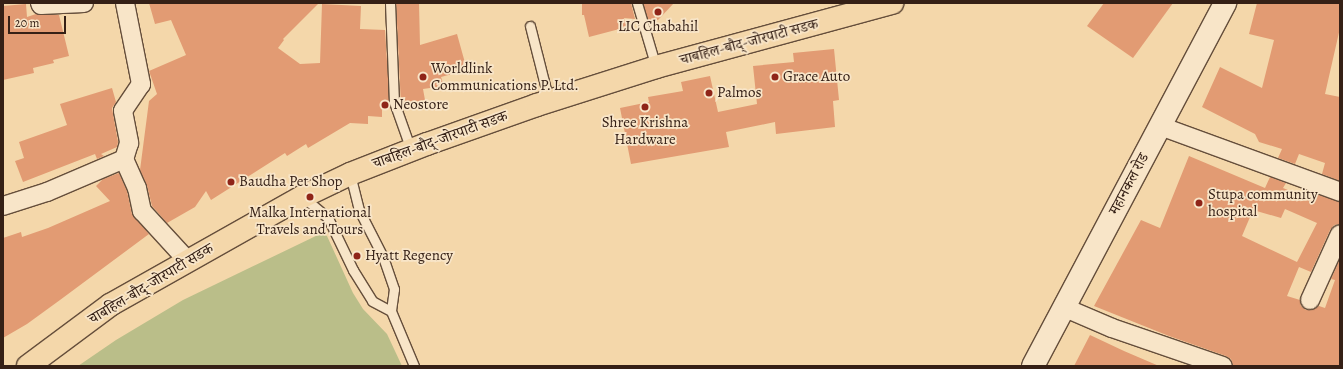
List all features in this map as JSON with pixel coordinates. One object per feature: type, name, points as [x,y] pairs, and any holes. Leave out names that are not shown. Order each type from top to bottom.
[{"type":"main road","name":"चाबहिल-बौद्-जोरपाटी सडक","points":[[28,366],[110,305],[302,196],[350,174],[411,150],[549,101],[656,67],[892,3]]},
{"type":"main road","name":"महानकल रोड","points":[[1033,366],[1225,3]]},
{"type":"street","points":[[40,3],[41,6],[84,3]]},
{"type":"street","points":[[125,3],[141,84],[123,111],[129,143],[124,159],[137,188],[142,211],[187,260]]},
{"type":"street","points":[[1160,126],[1340,192]]},
{"type":"street","points":[[3,206],[47,192],[124,159]]},
{"type":"street","points":[[1310,300],[1340,234]]},
{"type":"street","points":[[1063,307],[1112,328],[1223,366]]},
{"type":"lane","points":[[390,3],[394,102],[411,150]]},
{"type":"lane","points":[[637,3],[656,67]]},
{"type":"lane","points":[[530,26],[549,101]]},
{"type":"lane","points":[[350,174],[359,210],[383,257],[394,289],[392,311],[414,366]]},
{"type":"lane","points":[[302,196],[328,218],[353,270],[372,301],[392,311]]},
{"type":"green space","points":[[320,234],[327,236],[353,293],[363,309],[387,334],[402,366],[78,366],[116,340],[183,300]]},
{"type":"building","points":[[149,3],[318,4],[283,39],[284,40],[278,48],[300,64],[320,63],[322,4],[361,6],[360,29],[385,30],[390,108],[382,110],[382,117],[368,116],[368,124],[350,123],[308,148],[306,144],[287,156],[285,153],[211,200],[206,191],[195,207],[167,223],[152,206],[147,186],[140,170],[149,101],[157,94],[149,71],[186,55],[171,20],[155,24]]},
{"type":"building","points":[[396,3],[419,3],[420,45],[457,34],[467,70],[441,77],[444,86],[423,89],[425,100],[401,105]]},
{"type":"building","points":[[582,3],[631,3],[635,19],[624,18],[627,27],[589,37],[584,15],[582,15]]},
{"type":"building","name":"LIC Chabahil","points":[[643,3],[674,3],[658,20],[648,20]]},
{"type":"building","points":[[1104,3],[1173,3],[1133,58],[1087,26]]},
{"type":"building","points":[[1257,3],[1340,3],[1340,28],[1325,94],[1340,97],[1340,181],[1322,174],[1325,163],[1299,154],[1295,164],[1278,158],[1282,149],[1259,142],[1255,134],[1202,107],[1220,67],[1262,88],[1274,40],[1249,34]]},
{"type":"building","points":[[26,4],[27,17],[36,14],[59,15],[69,56],[53,60],[54,63],[33,68],[34,73],[3,80],[3,6]]},
{"type":"building","points":[[834,49],[839,100],[833,101],[835,127],[776,134],[775,122],[726,132],[729,147],[631,164],[620,108],[649,102],[648,97],[683,91],[681,82],[710,76],[718,112],[757,104],[753,66],[794,62],[793,53]]},
{"type":"building","points":[[112,88],[116,102],[112,108],[118,142],[117,147],[101,154],[104,156],[97,159],[95,154],[23,182],[15,161],[24,158],[19,142],[67,125],[60,104]]},
{"type":"building","points":[[1189,156],[1265,188],[1270,177],[1286,183],[1283,188],[1314,201],[1316,194],[1340,202],[1340,224],[1334,225],[1330,230],[1311,272],[1299,267],[1287,296],[1300,300],[1301,306],[1306,310],[1311,310],[1319,306],[1325,308],[1335,280],[1331,279],[1340,259],[1340,366],[1233,366],[1231,359],[1226,356],[1169,336],[1094,306],[1141,220],[1160,228]],"holes":[[[1285,209],[1317,223],[1297,262],[1242,236],[1253,210],[1281,218]]]},
{"type":"building","points":[[119,173],[127,191],[132,214],[149,234],[27,324],[3,338],[3,238],[21,232],[22,237],[48,228],[110,201],[96,186],[103,179]]},
{"type":"building","points":[[1090,335],[1124,351],[1159,366],[1074,366]]},
{"type":"place","name":"LIC Chabahil","points":[[658,12]]},
{"type":"place","name":"Worldlink Communications P. Ltd.","points":[[423,77]]},
{"type":"place","name":"Grace Auto","points":[[775,77]]},
{"type":"place","name":"Palmos","points":[[709,93]]},
{"type":"place","name":"Neostore","points":[[385,105]]},
{"type":"place","name":"Shree Krishna Hardware","points":[[645,107]]},
{"type":"place","name":"Baudha Pet Shop","points":[[231,182]]},
{"type":"place","name":"Malka International Travels and Tours","points":[[310,197]]},
{"type":"place","name":"Stupa community hospital","points":[[1199,203]]},
{"type":"place","name":"Hyatt Regency","points":[[357,256]]}]
